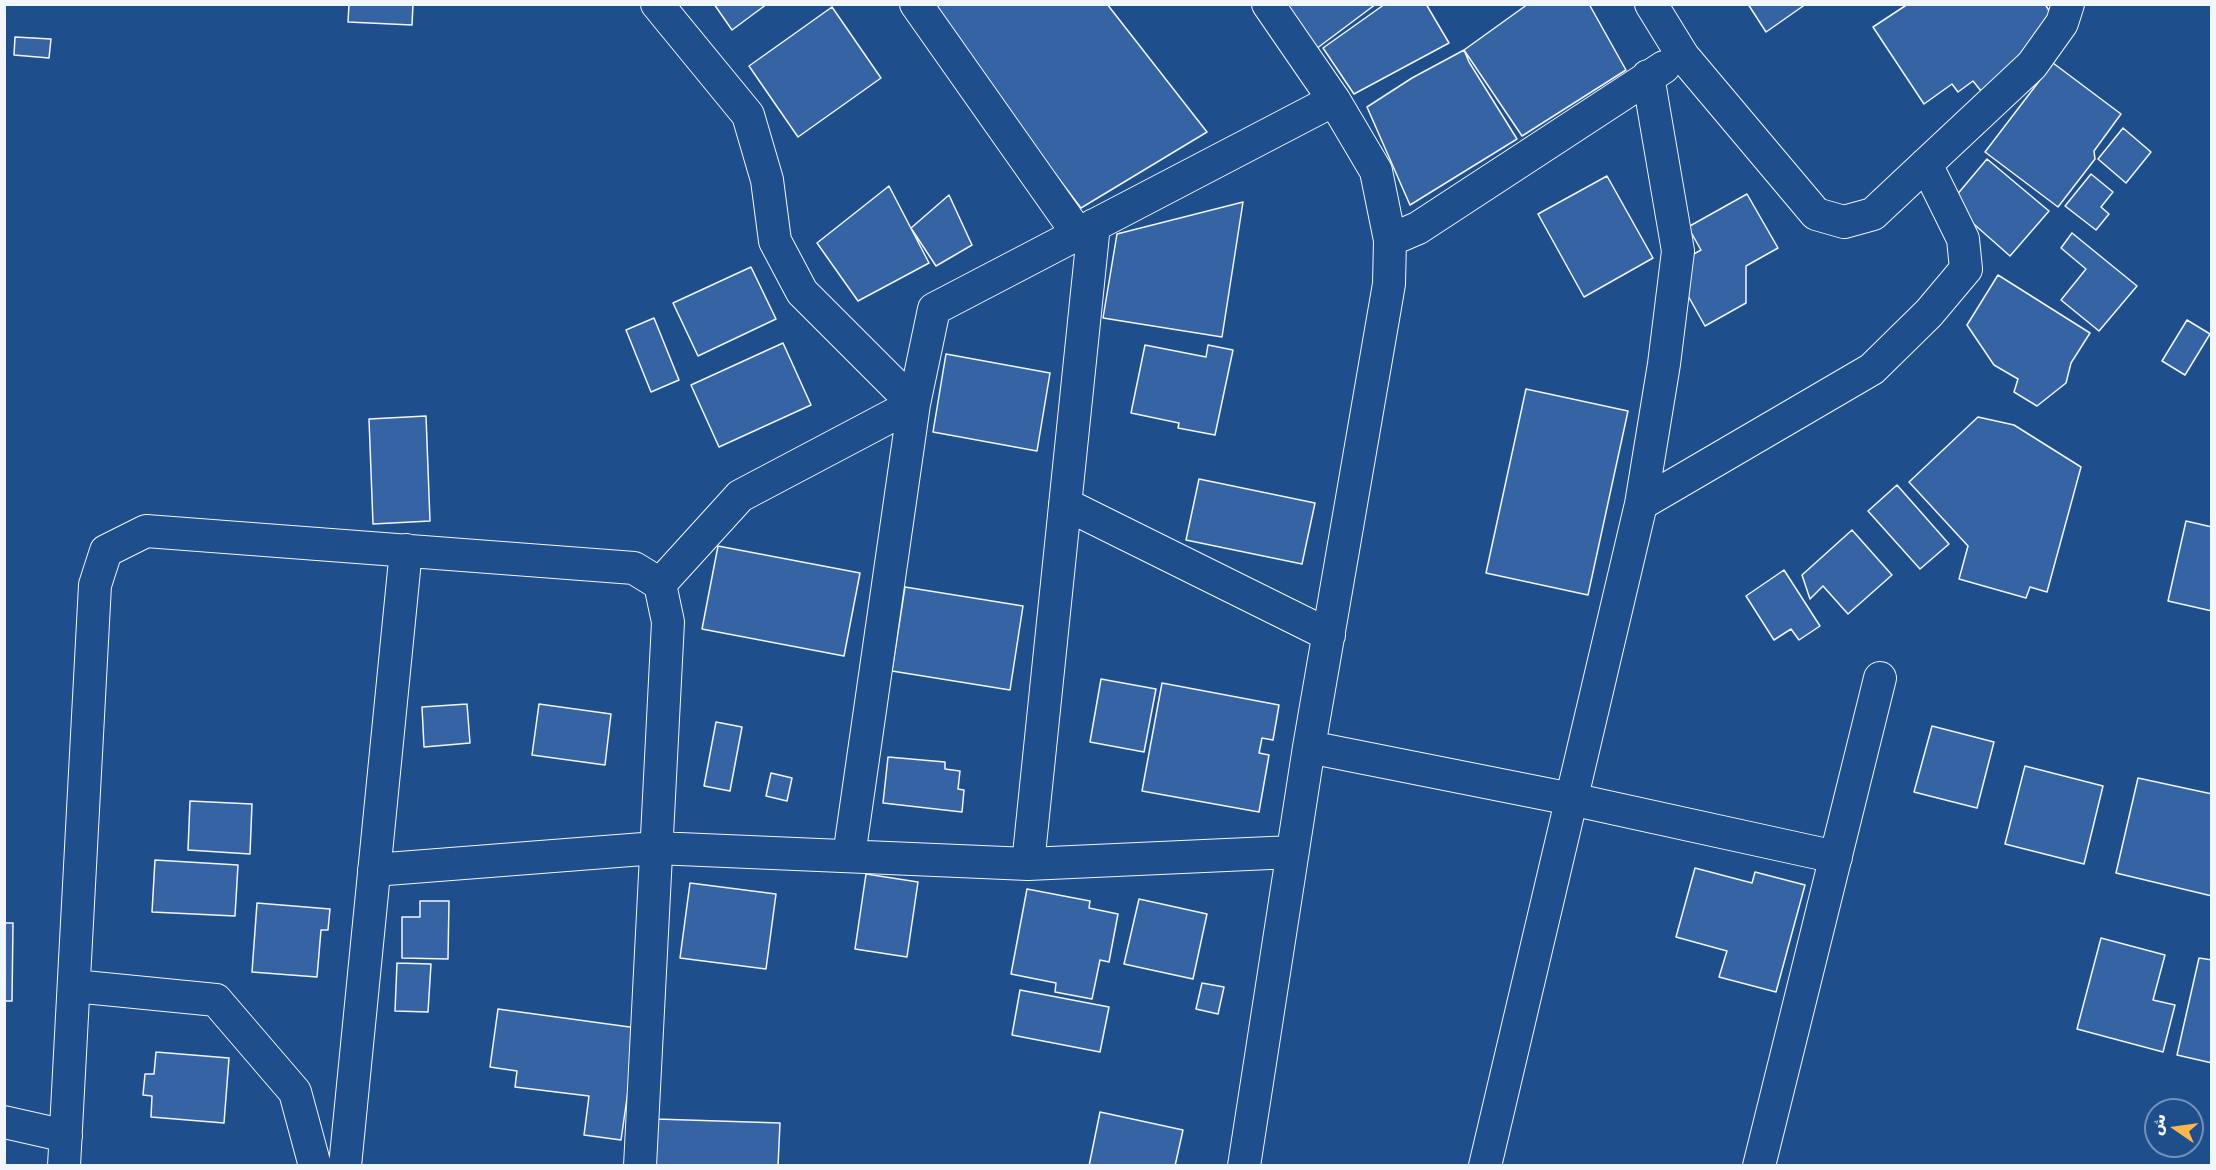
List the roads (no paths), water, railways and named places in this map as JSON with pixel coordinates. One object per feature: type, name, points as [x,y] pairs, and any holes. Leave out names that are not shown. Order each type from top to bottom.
[{"type":"street","points":[[657,4],[748,115],[766,180],[775,241],[802,292],[914,404]]},
{"type":"street","points":[[916,4],[1086,230],[1065,504],[1028,864]]},
{"type":"street","points":[[1244,1166],[1309,747],[1389,284],[1390,240],[1376,171],[1334,100],[1268,4]]},
{"type":"street","points":[[1652,4],[1683,56],[1816,214],[1844,222],[1872,214],[2032,65],[2062,23],[2068,4]]},
{"type":"street","points":[[1390,240],[1418,228],[1648,76],[1683,56]]},
{"type":"street","points":[[1485,1166],[1641,504],[1664,364],[1678,251],[1648,76]]},
{"type":"street","points":[[849,856],[914,404],[934,309],[1334,100]]},
{"type":"street","points":[[1641,504],[1872,369],[1929,313],[1966,269],[1963,238],[1926,165]]},
{"type":"street","points":[[660,584],[740,496],[914,404]]},
{"type":"street","points":[[1065,504],[1329,634]]},
{"type":"street","points":[[4,1122],[65,1151],[95,585],[106,551],[146,531],[634,568],[660,584],[668,622],[640,1166]]},
{"type":"street","points":[[345,1166],[406,550]]},
{"type":"street","points":[[1759,1166],[1880,678]]},
{"type":"street","points":[[1309,747],[1571,799],[1836,857]]},
{"type":"street","points":[[374,870],[656,848],[1028,864],[1292,852]]},
{"type":"street","points":[[74,987],[216,1000],[295,1092],[315,1166]]}]
